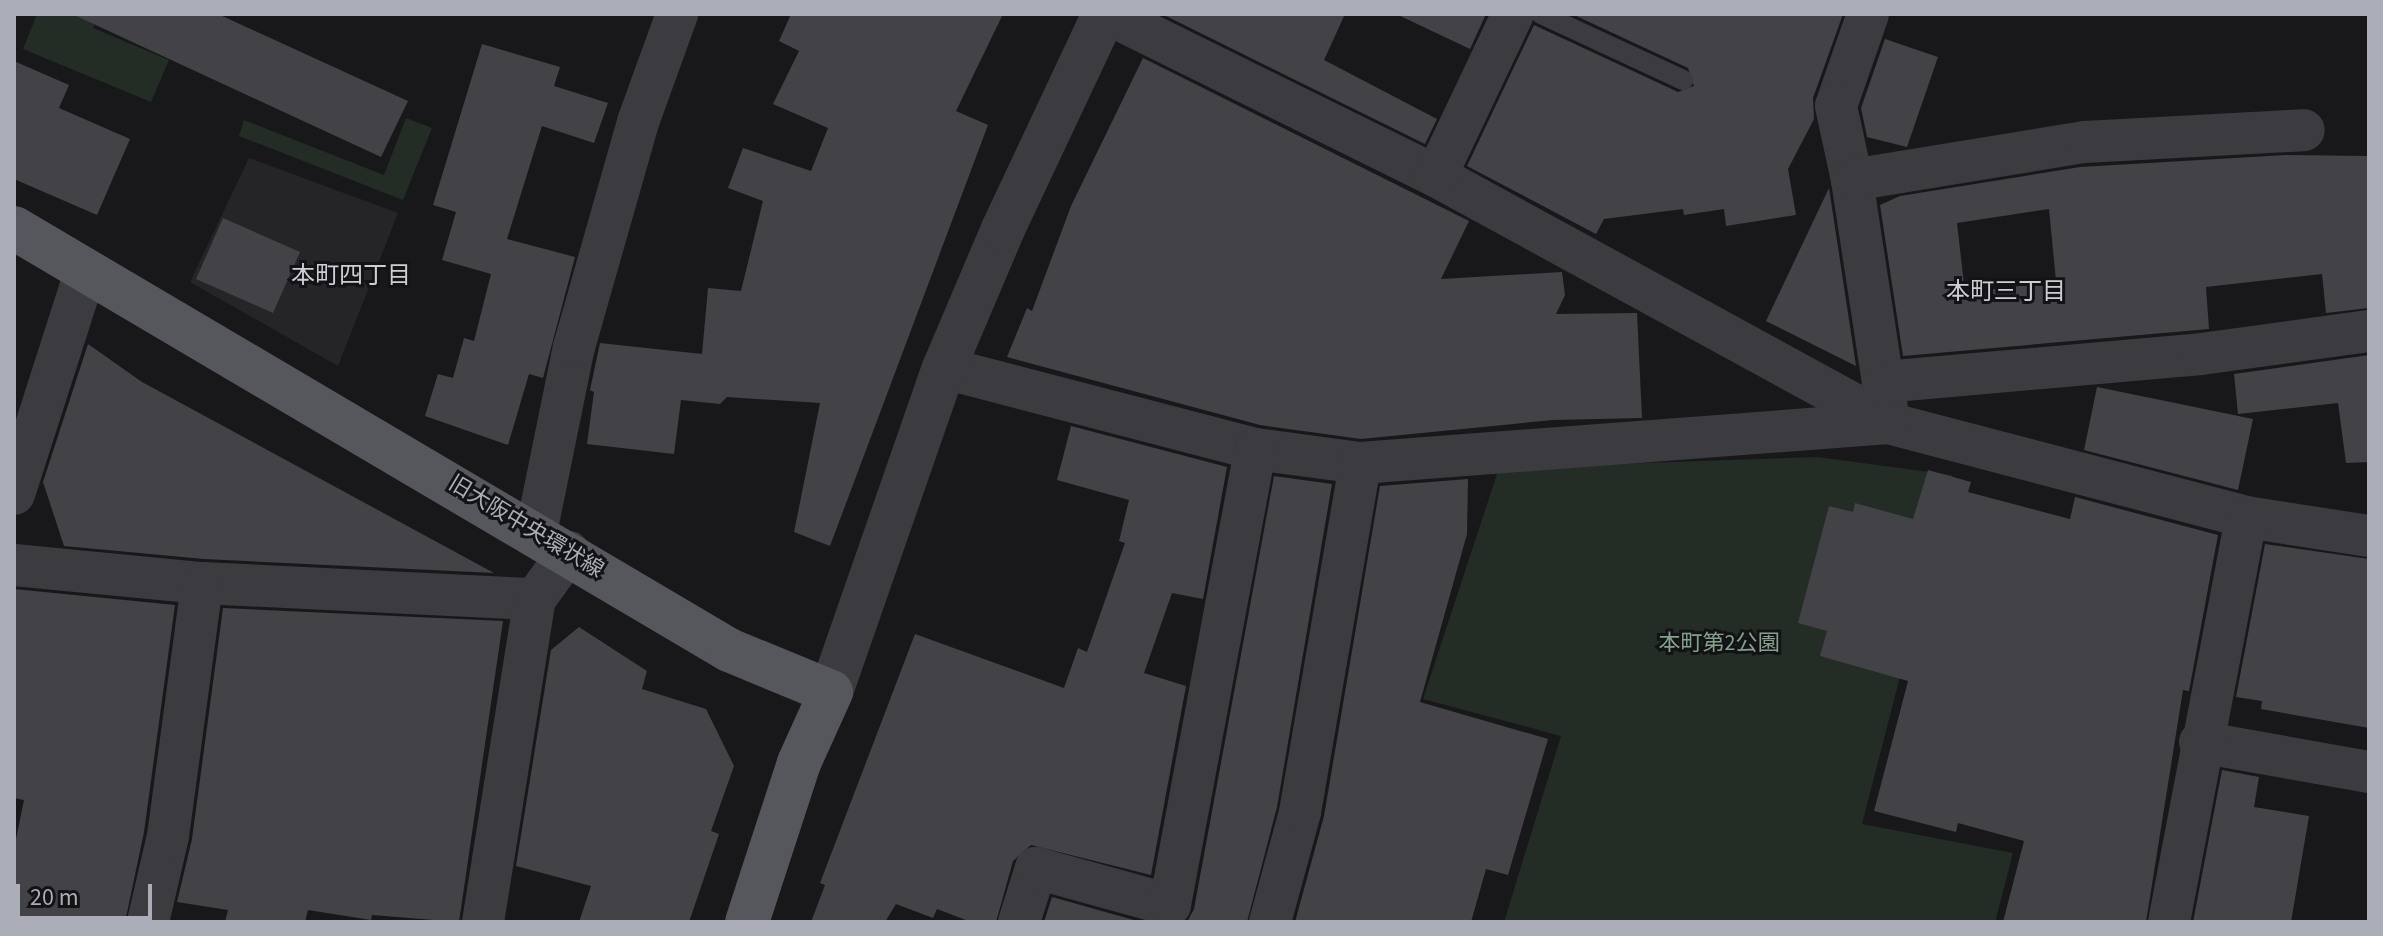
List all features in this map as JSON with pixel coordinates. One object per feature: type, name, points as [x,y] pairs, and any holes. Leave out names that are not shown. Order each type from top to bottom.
[{"type":"main road","name":"旧大阪中央環状線","points":[[14,228],[553,542],[729,650],[831,692]]},
{"type":"main road","points":[[747,922],[799,763],[831,692]]},
{"type":"street","points":[[483,922],[535,599],[553,542],[574,347],[638,122],[677,14]]},
{"type":"street","points":[[831,692],[944,368],[1003,229],[1106,14],[1436,176],[1888,423],[2246,517],[2369,536]]},
{"type":"street","points":[[1436,176],[1513,14]]},
{"type":"street","points":[[1868,14],[1836,106],[1852,180],[1888,423]]},
{"type":"street","points":[[1852,180],[2085,142],[2304,130]]},
{"type":"street","points":[[14,494],[86,270]]},
{"type":"street","points":[[1883,382],[2201,354],[2369,331]]},
{"type":"street","points":[[944,368],[1255,449],[1360,463],[1888,423]]},
{"type":"street","points":[[1019,922],[1036,868],[1170,905],[1255,449]]},
{"type":"street","points":[[1270,922],[1300,812],[1360,463]]},
{"type":"street","points":[[2169,922],[2200,742],[2246,517]]},
{"type":"street","points":[[14,565],[202,583],[535,599]]},
{"type":"street","points":[[148,922],[168,836],[202,583]]},
{"type":"street","points":[[2200,742],[2369,772]]},
{"type":"lane","points":[[1541,14],[1683,80]]},
{"type":"shaded area","points":[[249,158],[398,213],[338,366],[190,282]]},
{"type":"green space","points":[[37,14],[99,14],[93,28],[169,60],[151,102],[23,49]]},
{"type":"green space","points":[[406,118],[432,128],[403,200],[239,136],[244,120],[384,175]]},
{"type":"green space","name":"本町第2公園","points":[[1817,457],[1952,475],[1862,824],[2013,853],[1995,922],[1504,922],[1561,736],[1423,699],[1499,468]]},
{"type":"building","points":[[72,14],[218,14],[408,101],[381,157]]},
{"type":"building","points":[[791,14],[1003,14],[956,111],[988,125],[830,546],[794,532],[820,403],[727,397],[720,404],[681,400],[674,454],[587,444],[594,392],[590,390],[600,343],[702,354],[708,288],[741,291],[763,201],[728,188],[743,148],[811,171],[828,128],[773,104],[799,51],[779,41]]},
{"type":"building","points":[[1345,14],[1324,60],[1437,119],[1425,144],[1164,15]]},
{"type":"building","points":[[1396,14],[1486,14],[1470,49]]},
{"type":"building","points":[[1572,14],[1843,14],[1813,98],[1814,119],[1788,169],[1796,215],[1726,226],[1724,209],[1684,215],[1683,209],[1604,219],[1596,234],[1467,166],[1534,25],[1678,92],[1694,86],[1688,68]]},
{"type":"building","points":[[1885,39],[1938,57],[1907,147],[1867,137],[1861,108]]},
{"type":"building","points":[[482,44],[560,67],[554,86],[608,103],[594,143],[542,126],[507,239],[575,257],[543,378],[529,374],[508,445],[425,416],[438,374],[453,378],[464,338],[474,341],[491,274],[442,260],[456,212],[433,205]]},
{"type":"building","points":[[1143,58],[1469,221],[1441,279],[1562,272],[1565,295],[1556,314],[1637,313],[1642,418],[1553,420],[1361,439],[1260,425],[1007,357],[1027,308],[1032,311],[1071,206]]},
{"type":"building","points":[[14,61],[69,85],[59,108],[130,139],[97,215],[14,179]]},
{"type":"building","points":[[2286,155],[2369,156],[2369,308],[2326,313],[2322,274],[2206,287],[2209,329],[1903,356],[1880,205],[1900,196],[2080,167]],"holes":[[[2049,209],[2056,281],[1965,293],[1957,223]]]},
{"type":"building","points":[[1829,188],[1856,366],[1766,321]]},
{"type":"building","points":[[223,218],[300,252],[273,313],[196,279]]},
{"type":"building","points":[[88,344],[142,382],[494,573],[204,559],[64,546],[43,482]]},
{"type":"building","points":[[2369,355],[2369,462],[2346,463],[2338,403],[2238,414],[2234,374]]},
{"type":"building","points":[[2097,387],[2253,419],[2238,490],[2084,450]]},
{"type":"building","points":[[1071,426],[1227,467],[1203,599],[1172,593],[1144,673],[1186,686],[1151,875],[1031,845],[1013,861],[996,922],[971,922],[937,909],[933,918],[896,904],[885,922],[811,922],[825,885],[820,883],[915,634],[1064,688],[1078,648],[1087,652],[1125,543],[1119,541],[1129,500],[1057,480]]},
{"type":"building","points":[[1928,470],[1971,482],[1968,492],[2070,519],[2075,497],[2218,535],[2189,691],[2183,690],[2146,922],[2003,922],[2024,841],[1958,823],[1956,832],[1874,811],[1908,681],[1820,656],[1827,631],[1798,623],[1829,506],[1853,512],[1855,503],[1913,519]]},
{"type":"building","points":[[1274,476],[1332,484],[1277,807],[1247,922],[1187,922],[1194,909]]},
{"type":"building","points":[[1468,479],[1467,534],[1420,702],[1548,739],[1508,875],[1486,869],[1471,922],[1295,922],[1324,816],[1380,486]]},
{"type":"building","points":[[2265,544],[2369,559],[2369,728],[2261,709],[2262,701],[2236,697]]},
{"type":"building","points":[[14,589],[175,605],[144,832],[125,922],[14,922],[14,849],[24,800],[14,798]]},
{"type":"building","points":[[223,608],[503,621],[459,922],[372,915],[371,920],[308,910],[305,922],[225,922],[228,910],[177,902],[192,839]]},
{"type":"building","points":[[579,627],[647,671],[642,689],[706,709],[734,766],[711,831],[719,834],[689,922],[579,922],[591,886],[516,866],[551,650]]},
{"type":"building","points":[[2222,770],[2259,777],[2254,807],[2309,816],[2291,922],[2193,922]]},
{"type":"building","points":[[1052,897],[1141,922],[1044,922]]},
{"type":"district","name":"本町四丁目","points":[[351,276]]},
{"type":"district","name":"本町三丁目","points":[[2006,292]]}]
